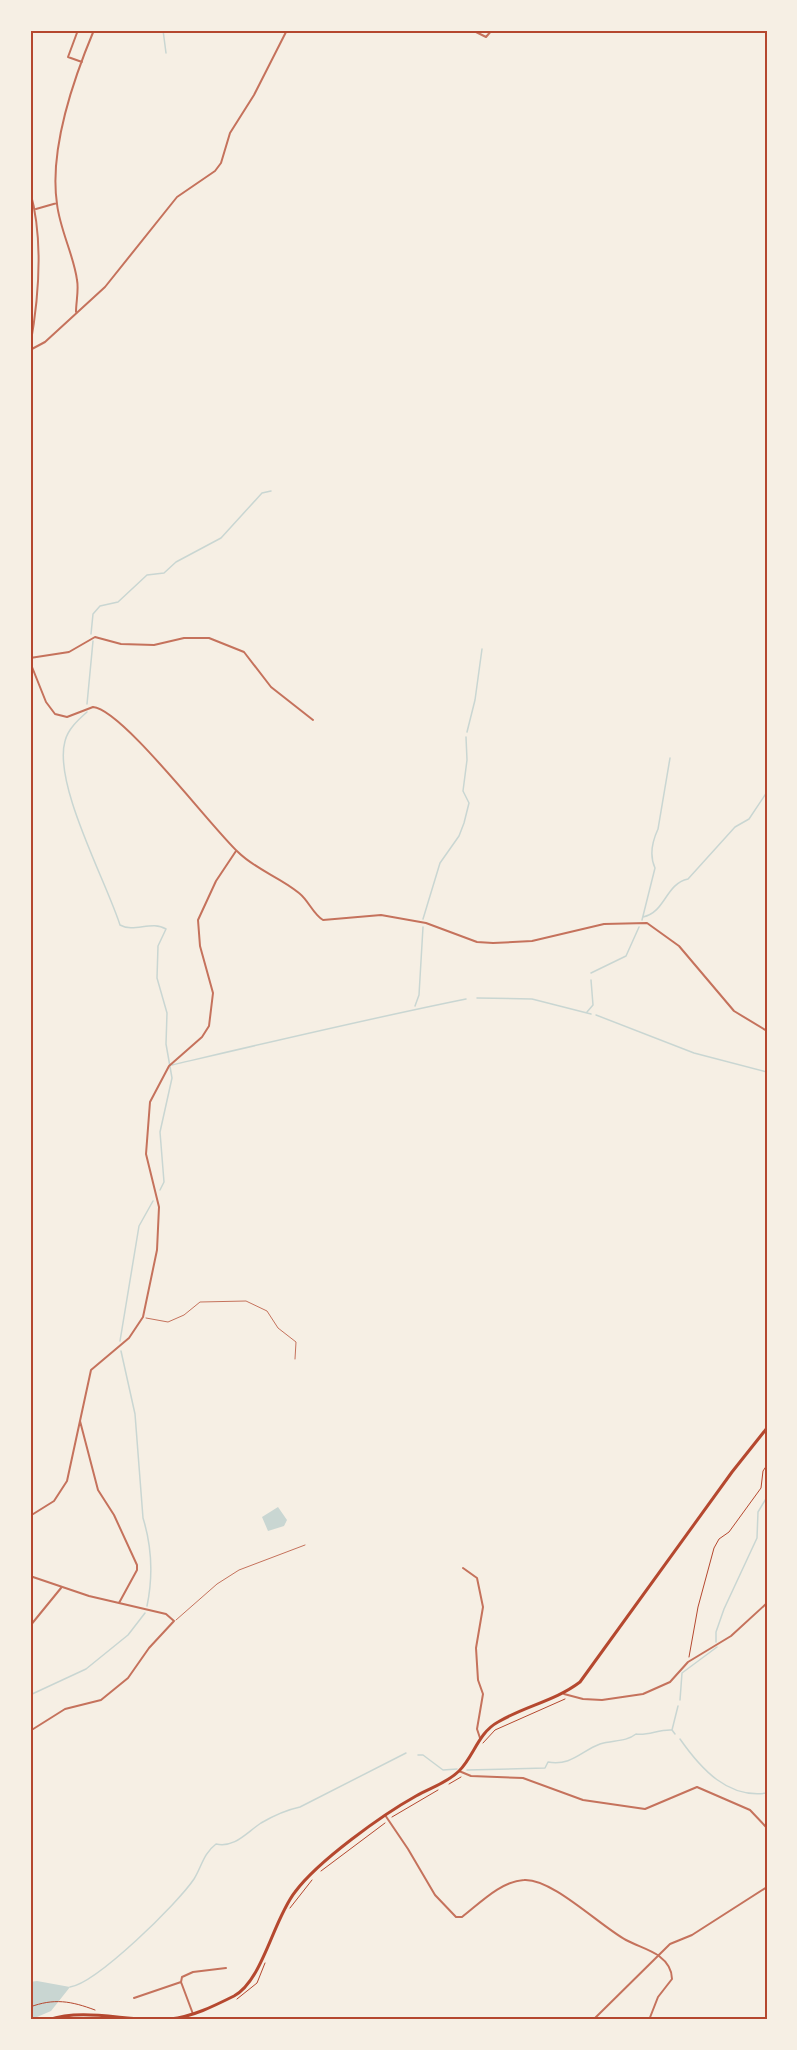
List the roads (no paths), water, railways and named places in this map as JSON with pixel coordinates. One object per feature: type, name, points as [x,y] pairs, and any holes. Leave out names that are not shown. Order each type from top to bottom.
[{"type":"main road","points":[[48,2020],[73,2015],[172,2020],[194,2014],[244,1989],[257,1971],[273,1929],[295,1892],[313,1872],[385,1815],[459,1771],[480,1738],[498,1722],[564,1694],[580,1682],[596,1664],[732,1472],[767,1428]]},
{"type":"street","points":[[78,30],[68,57],[82,62]]},
{"type":"street","points":[[76,312],[77,280],[65,243],[57,204],[54,165],[82,62],[94,30]]},
{"type":"street","points":[[30,349],[45,342],[112,280],[166,208],[221,163],[230,133],[254,95],[286,30]]},
{"type":"street","points":[[472,30],[486,38],[492,30]]},
{"type":"street","points":[[30,191],[35,209],[37,264],[36,307],[30,349]]},
{"type":"street","points":[[35,209],[57,204]]},
{"type":"street","points":[[30,658],[69,652],[95,637],[122,644],[154,645],[201,636],[244,652],[271,687],[313,720]]},
{"type":"street","points":[[30,662],[46,702],[55,714],[67,717],[93,707],[109,715],[171,774],[196,808],[236,851],[263,872],[300,893],[323,920],[381,915],[426,923],[477,942],[493,943],[532,941],[604,924],[648,923],[679,946],[734,1011],[767,1031]]},
{"type":"street","points":[[30,1516],[54,1501],[60,1494],[71,1464],[90,1370],[129,1338],[143,1317],[157,1250],[159,1207],[146,1154],[147,1120],[153,1092],[169,1066],[202,1037],[212,1018],[213,993],[200,946],[198,920],[216,881],[236,851]]},
{"type":"street","points":[[79,1419],[98,1490],[114,1515],[137,1565],[137,1570],[119,1603]]},
{"type":"street","points":[[463,1568],[479,1581],[483,1607],[476,1648],[478,1680],[483,1695],[477,1729],[480,1738]]},
{"type":"street","points":[[30,1576],[61,1588],[166,1614],[174,1621],[149,1648],[128,1678],[101,1700],[65,1709],[30,1731]]},
{"type":"street","points":[[30,1626],[61,1588]]},
{"type":"street","points":[[564,1694],[602,1700],[643,1694],[669,1682],[688,1662],[731,1636],[767,1603]]},
{"type":"street","points":[[459,1771],[523,1778],[583,1800],[645,1809],[697,1787],[750,1810],[767,1828]]},
{"type":"street","points":[[385,1815],[435,1895],[456,1917],[462,1917],[497,1890],[512,1883],[533,1880],[558,1893],[626,1940],[660,1956],[669,1966],[672,1979],[658,1997],[650,2020]]},
{"type":"street","points":[[593,2020],[670,1944],[692,1935],[767,1887]]},
{"type":"street","points":[[194,2014],[181,1982],[182,1977],[193,1972],[226,1968]]},
{"type":"street","points":[[134,1998],[181,1982]]},
{"type":"lane","points":[[143,1317],[168,1322],[184,1315],[200,1302],[246,1301],[267,1311],[278,1328],[296,1342],[295,1359]]},
{"type":"lane","points":[[174,1621],[217,1584],[239,1570],[305,1545]]},
{"type":"waterway","points":[[163,30],[166,53]]},
{"type":"waterway","points":[[91,634],[93,614],[100,606],[118,602],[147,575],[164,573],[176,562],[221,538],[262,493],[271,491]]},
{"type":"waterway","points":[[87,704],[93,641]]},
{"type":"waterway","points":[[467,732],[475,700],[482,649]]},
{"type":"waterway","points":[[87,712],[68,733],[65,741],[63,759],[73,807],[120,925],[131,928],[155,926],[166,929],[158,946],[157,978],[167,1013],[166,1044],[172,1078],[160,1132],[164,1182],[160,1190]]},
{"type":"waterway","points":[[423,919],[440,863],[459,836],[469,803],[463,791],[467,760],[466,737]]},
{"type":"waterway","points":[[642,920],[655,868],[652,848],[658,829],[670,758]]},
{"type":"waterway","points":[[643,917],[656,910],[674,886],[688,879],[735,827],[749,819],[767,792]]},
{"type":"waterway","points":[[415,1006],[419,995],[423,927]]},
{"type":"waterway","points":[[591,973],[626,956],[639,927]]},
{"type":"waterway","points":[[587,1012],[593,1005],[591,980]]},
{"type":"waterway","points":[[477,998],[532,999],[591,1014]]},
{"type":"waterway","points":[[172,1065],[466,999]]},
{"type":"waterway","points":[[596,1015],[694,1053],[767,1072]]},
{"type":"waterway","points":[[120,1341],[139,1226],[153,1201]]},
{"type":"waterway","points":[[121,1351],[135,1414],[143,1518],[150,1551],[151,1573],[147,1606]]},
{"type":"waterway","points":[[716,1642],[716,1632],[724,1609],[757,1538],[758,1512],[767,1497]]},
{"type":"waterway","points":[[30,1695],[86,1669],[128,1635],[145,1613]]},
{"type":"waterway","points":[[680,1700],[682,1673],[717,1647]]},
{"type":"waterway","points":[[672,1730],[678,1706]]},
{"type":"waterway","points":[[467,1770],[545,1768],[548,1762],[564,1762],[600,1744],[624,1740],[636,1734],[667,1730],[672,1730],[675,1734]]},
{"type":"waterway","points":[[680,1739],[706,1771],[717,1780],[740,1791],[753,1794],[767,1793]]},
{"type":"waterway","points":[[70,1987],[99,1972],[155,1923],[194,1879],[208,1852],[216,1844],[235,1842],[270,1818],[300,1807],[406,1753]]},
{"type":"waterway","points":[[418,1755],[423,1755],[443,1770],[457,1769]]}]
